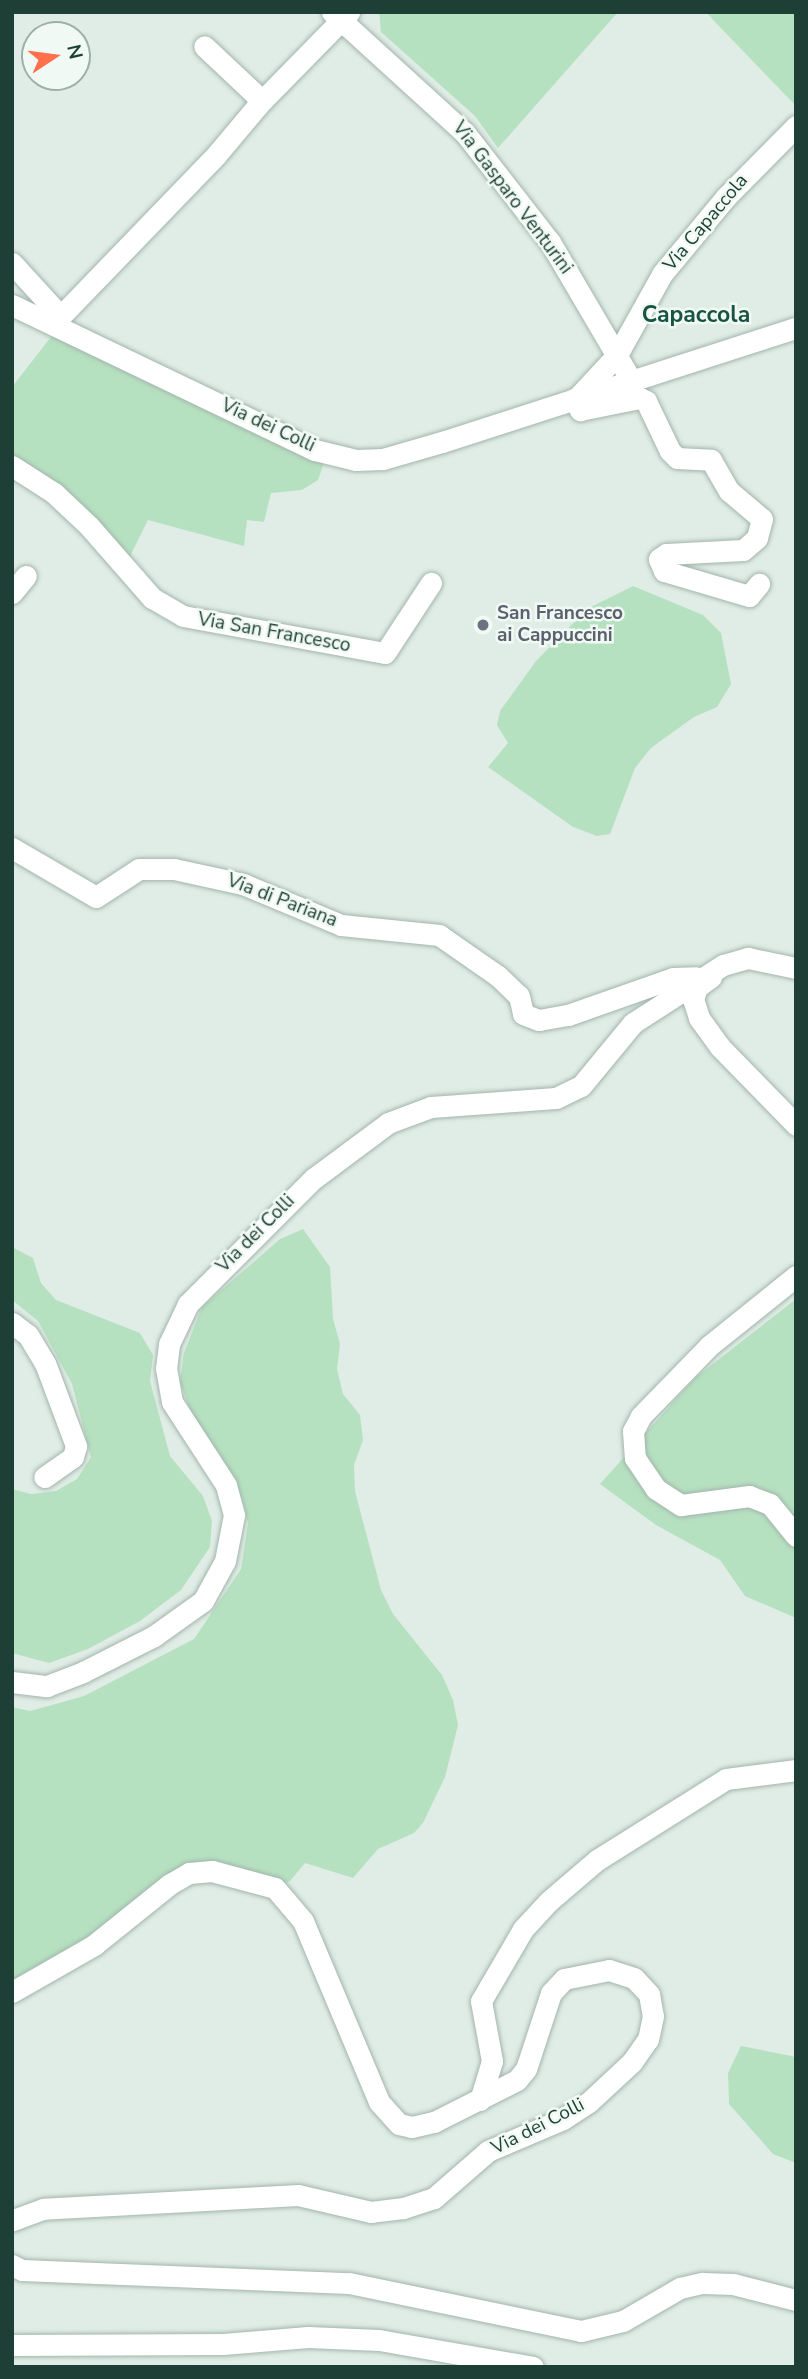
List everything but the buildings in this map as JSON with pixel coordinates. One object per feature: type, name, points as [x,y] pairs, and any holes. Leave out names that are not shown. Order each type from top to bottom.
[{"type":"street","points":[[12,263],[47,301],[55,322],[217,154],[341,15]]},
{"type":"street","name":"Via Gasparo Venturini","points":[[341,15],[465,133],[550,242],[631,380]]},
{"type":"street","points":[[204,46],[256,95],[259,104]]},
{"type":"street","name":"Via Capaccola","points":[[576,398],[617,355],[662,274],[726,197],[796,126]]},
{"type":"street","name":"Via dei Colli","points":[[12,304],[55,322],[315,450],[356,460],[383,458],[442,442],[796,328]]},
{"type":"street","points":[[576,398],[580,410],[640,398],[646,401],[670,451],[677,458],[711,460],[729,491],[762,519],[757,538],[743,550],[666,554],[659,559],[664,571],[748,596],[759,584]]},
{"type":"street","name":"Via San Francesco","points":[[12,466],[54,493],[152,598],[183,616],[385,653],[431,583]]},
{"type":"street","points":[[12,593],[26,576]]},
{"type":"street","name":"Via di Pariana","points":[[12,848],[96,897],[139,869],[174,869],[243,884],[341,925],[439,935],[498,976],[519,996],[523,1014],[539,1020],[568,1016],[673,978],[699,977]]},
{"type":"street","name":"Via dei Colli","points":[[12,1682],[47,1686],[154,1636],[203,1601],[225,1561],[234,1516],[226,1485],[172,1402],[166,1368],[169,1344],[188,1304],[254,1233],[313,1179],[388,1124],[431,1107],[556,1098],[580,1086],[633,1023],[699,977],[748,958],[796,968]]},
{"type":"street","points":[[796,968],[751,967],[713,976],[697,987],[693,999],[699,1018],[720,1047],[796,1125]]},
{"type":"street","points":[[796,1276],[709,1346],[641,1416],[633,1431],[635,1458],[656,1489],[681,1505],[749,1496],[770,1504],[796,1536]]},
{"type":"street","points":[[12,1323],[28,1335],[45,1363],[76,1446],[73,1457],[44,1477]]},
{"type":"street","points":[[481,2100],[492,2061],[481,2001],[523,1929],[597,1860],[726,1779],[796,1770]]},
{"type":"street","name":"Via dei Colli","points":[[12,1992],[64,1966],[189,1873],[236,1875],[275,1888],[303,1921],[379,2102],[390,2118],[412,2127],[481,2100],[509,2085],[526,2069],[551,1993],[564,1979],[608,1970],[635,1978],[649,1994],[653,2016],[648,2039],[632,2062],[563,2119],[488,2151],[435,2198],[371,2212],[298,2195],[43,2209],[12,2220]]},
{"type":"street","points":[[12,2265],[22,2270],[349,2283],[581,2331],[623,2321],[680,2288],[702,2283],[754,2288],[796,2300]]},
{"type":"street","points":[[12,2346],[223,2344],[308,2337],[379,2340],[533,2367]]},
{"type":"street","points":[[421,2367],[444,2353]]},
{"type":"green space","points":[[379,12],[618,12],[498,148],[475,116],[381,32]]},
{"type":"green space","points":[[706,12],[796,12],[796,106],[715,22]]},
{"type":"green space","points":[[54,333],[324,463],[318,480],[302,490],[271,493],[264,522],[247,520],[244,546],[148,520],[129,558],[20,464],[12,451],[12,387]]},
{"type":"green space","points":[[633,586],[703,615],[721,633],[731,684],[717,707],[694,717],[651,748],[635,768],[610,834],[597,836],[573,827],[488,767],[508,743],[497,725],[500,711],[536,661],[587,609]]},
{"type":"green space","points":[[303,1229],[330,1267],[333,1319],[340,1344],[337,1369],[343,1394],[360,1415],[363,1440],[354,1465],[355,1491],[381,1590],[393,1614],[442,1675],[453,1700],[458,1725],[445,1777],[423,1823],[414,1833],[378,1849],[353,1878],[305,1863],[290,1881],[268,1890],[199,1874],[52,1966],[12,1984],[12,1707],[30,1711],[84,1696],[194,1639],[241,1569],[248,1523],[242,1499],[195,1424],[180,1382],[184,1353],[202,1307],[280,1239]]},
{"type":"green space","points":[[12,1247],[33,1258],[41,1283],[56,1300],[140,1333],[153,1355],[150,1381],[170,1456],[203,1496],[212,1521],[210,1547],[181,1590],[140,1621],[88,1649],[49,1663],[12,1653],[12,1489],[31,1494],[56,1491],[77,1479],[91,1457],[72,1384],[38,1321],[12,1300]]},
{"type":"green space","points":[[796,1299],[796,1618],[745,1596],[720,1560],[656,1525],[600,1484],[695,1378]]},
{"type":"green space","points":[[741,2046],[796,2057],[796,2163],[773,2154],[729,2104],[728,2073]]},
{"type":"place","name":"San Francesco ai Cappuccini","points":[[483,625]]},
{"type":"district","name":"Capaccola","points":[[696,315]]}]
